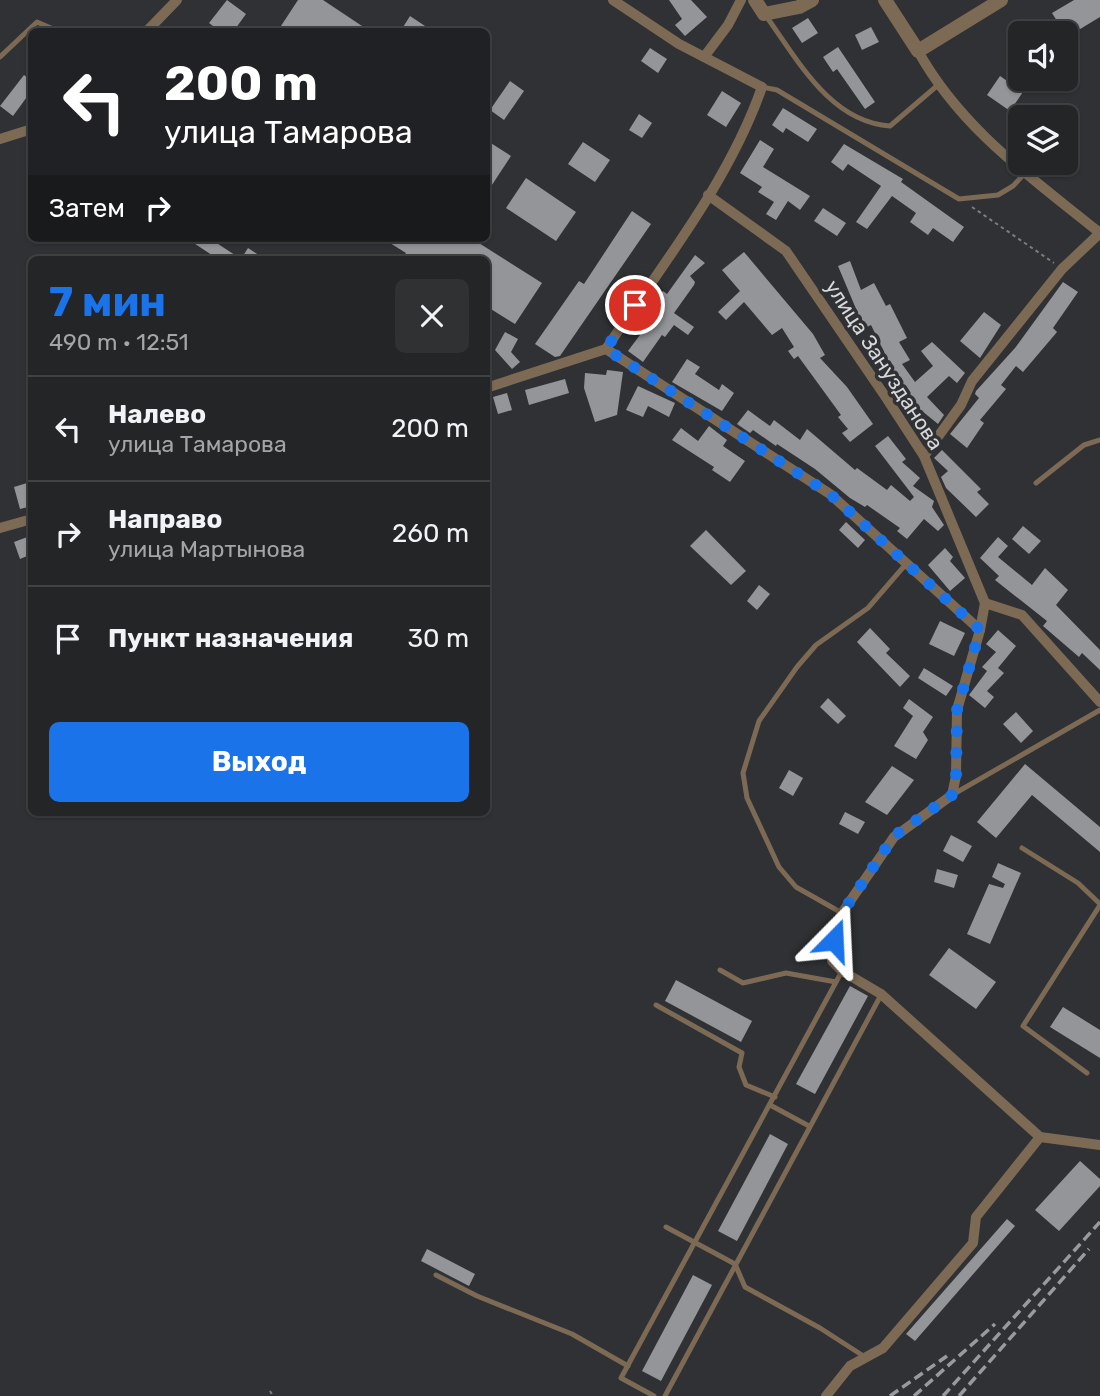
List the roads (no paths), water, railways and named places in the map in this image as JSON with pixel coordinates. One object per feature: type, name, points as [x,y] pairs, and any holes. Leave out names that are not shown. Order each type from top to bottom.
[{"type":"street","points":[[150,28],[177,0]]},
{"type":"street","points":[[490,387],[606,349],[708,195],[754,111],[762,87],[679,44],[613,0]]},
{"type":"street","points":[[704,57],[728,25],[741,0]]},
{"type":"street","points":[[755,0],[764,14],[799,7],[812,0]]},
{"type":"street","points":[[885,0],[938,85],[971,125],[1008,157]]},
{"type":"street","points":[[918,51],[1001,0]]},
{"type":"street","points":[[0,139],[28,130]]},
{"type":"street","points":[[924,456],[961,405],[972,381],[1062,269],[1100,233],[1028,175]]},
{"type":"street","name":"улица Занузданова","points":[[708,195],[786,251],[924,456],[985,603]]},
{"type":"street","points":[[606,349],[830,494],[980,630]]},
{"type":"street","points":[[0,528],[28,520]]},
{"type":"street","points":[[1100,702],[1022,615],[985,603],[957,710],[956,776],[952,795],[894,836],[842,913],[834,940],[832,961],[842,971],[881,994],[1040,1137],[1100,1145]]},
{"type":"street","points":[[826,1396],[850,1366],[868,1359],[883,1348],[973,1243],[976,1217],[1040,1137]]},
{"type":"lane","points":[[764,14],[824,95],[869,125],[890,126],[938,85]]},
{"type":"lane","points":[[31,28],[37,22],[51,28]]},
{"type":"lane","points":[[0,57],[28,31]]},
{"type":"lane","points":[[762,87],[777,90],[959,199],[998,195],[1024,175]]},
{"type":"lane","points":[[1036,483],[1084,444],[1100,440]]},
{"type":"lane","points":[[842,913],[796,887],[779,867],[747,798],[743,773],[759,721],[797,667],[816,645],[868,608],[905,564]]},
{"type":"lane","points":[[952,795],[1100,710]]},
{"type":"lane","points":[[1022,848],[1078,883],[1100,905],[1023,1026],[1087,1073]]},
{"type":"lane","points":[[720,970],[743,983],[786,972],[836,982]]},
{"type":"lane","points":[[654,1396],[621,1378],[842,971]]},
{"type":"lane","points":[[665,1396],[881,994]]},
{"type":"lane","points":[[656,1005],[742,1054],[739,1068],[746,1085],[775,1097]]},
{"type":"lane","points":[[770,1105],[809,1126]]},
{"type":"lane","points":[[666,1227],[735,1264],[745,1287],[820,1328],[868,1359]]},
{"type":"lane","points":[[436,1275],[477,1296],[572,1334],[628,1366]]},
{"type":"railway","points":[[943,1396],[1100,1222]]},
{"type":"railway","points":[[959,1396],[1089,1249]]},
{"type":"railway","points":[[914,1396],[995,1324]]},
{"type":"railway","points":[[890,1396],[947,1356]]}]
